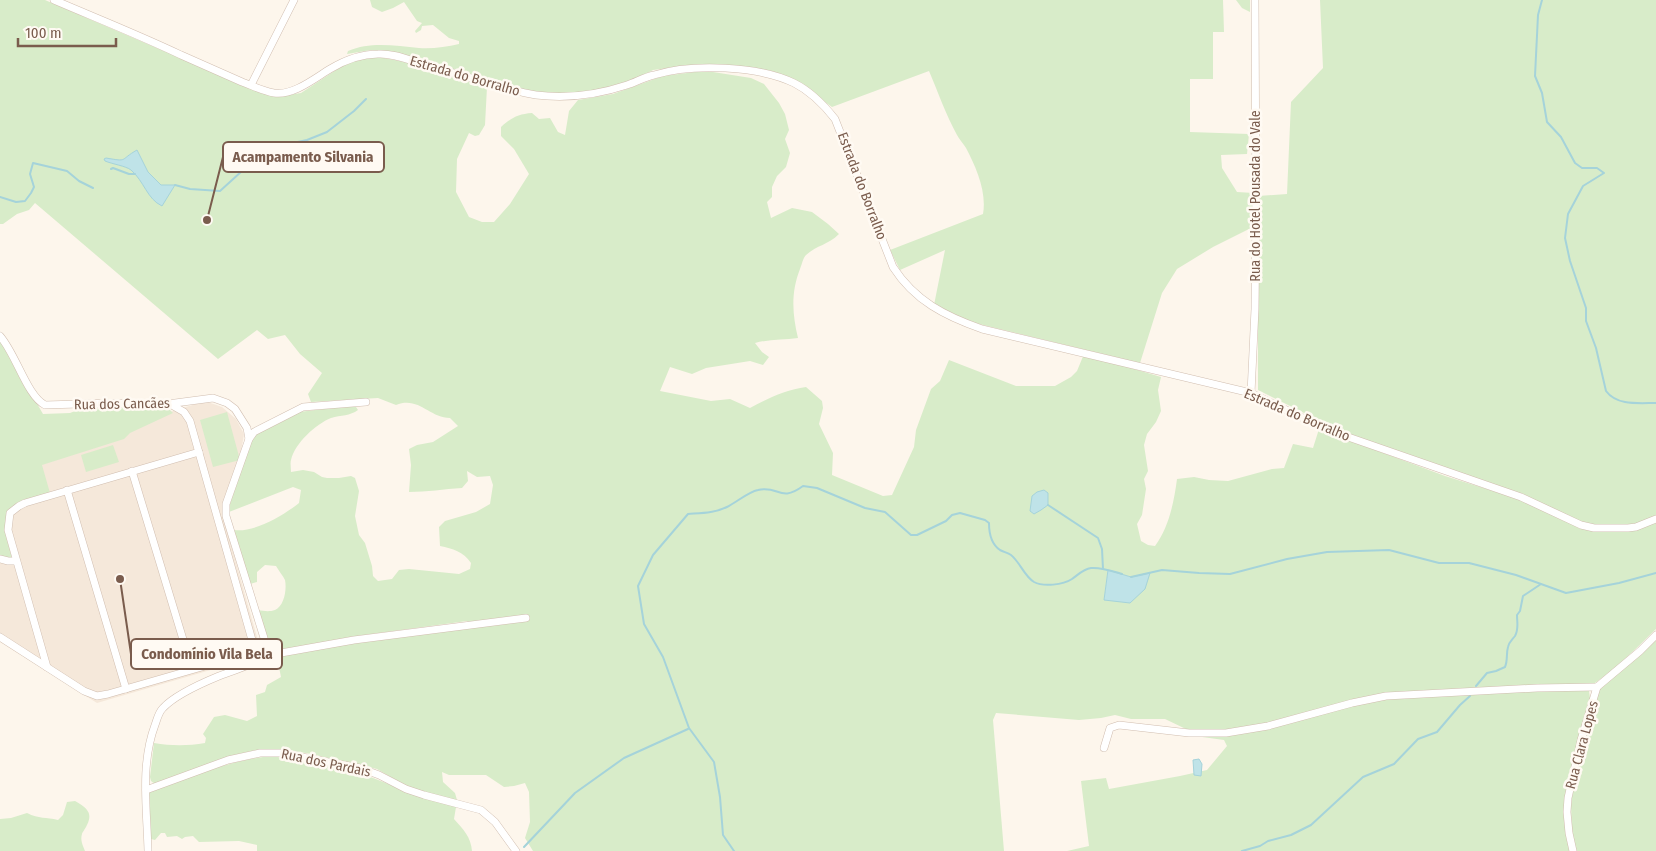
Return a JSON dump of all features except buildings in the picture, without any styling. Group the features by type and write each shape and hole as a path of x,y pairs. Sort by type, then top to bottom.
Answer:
{"street":[{"name":"Estrada do Borralho","path":"54,0 276,94 285,93 312,81 331,68 348,60 380,54 399,57 534,95 549,96 574,97 600,94 655,74 698,68 723,68 774,75 796,84 811,94 826,107 835,119 893,267 902,280 941,313 982,328 1251,392 1328,430 1521,497 1581,526 1628,528 1636,527 1656,518"},
{"path":"251,85 294,0"},
{"name":"Rua do Hotel Pousada do Vale","path":"1251,392 1255,309 1256,218 1254,0"},
{"name":"Rua dos Cancães","path":"0,336 10,350 31,391 45,405 104,403 170,404 208,397 220,400 234,408 241,416 247,428 249,438"},
{"path":"264,656 266,652 264,638 226,516 226,504 249,438 254,432 303,407 366,402"},
{"path":"0,637 90,694 102,695 251,653 253,648 200,452 187,416 184,412 170,404"},
{"path":"47,667 8,530 10,513 18,506 67,490 200,452"},
{"path":"132,471 192,669"},
{"path":"67,490 126,689"},
{"path":"0,559 16,561"},
{"path":"148,851 146,754 160,712 175,699 206,682 264,656 354,640 526,618"},
{"name":"Rua Clara Lopes","path":"1573,851 1567,812 1568,798 1581,740 1597,687 1656,635"},
{"path":"1104,748 1110,728 1119,725 1189,733 1226,733 1268,726 1352,703 1386,696 1538,688 1597,687"},
{"name":"Rua dos Pardais","path":"146,790 228,760 260,753 281,753 360,768 424,795 481,810 495,822 516,851"}],"shaded area":[{"path":"205,401 222,407 236,419 244,434 239,464 223,516 262,655 97,703 0,642 0,472 33,455"}],"green space":[{"path":"0,0 45,0 257,91 276,97 301,93 342,66 356,60 379,57 410,63 487,87 485,125 479,135 475,136 469,133 457,159 456,192 469,217 482,222 494,222 510,204 529,174 514,149 501,136 501,127 515,117 532,113 539,119 550,118 558,132 565,135 569,111 578,100 613,94 663,76 713,72 751,78 764,84 779,103 785,114 789,130 785,139 790,153 786,167 777,176 772,187 772,197 767,202 771,218 792,208 812,212 839,234 831,241 810,252 803,259 794,294 794,311 798,338 755,343 769,357 763,365 750,361 706,368 692,374 670,367 660,391 711,401 730,399 750,408 777,395 806,387 822,401 823,408 819,424 833,453 832,475 883,496 892,495 914,447 916,430 931,389 940,381 949,360 1016,386 1055,386 1071,377 1077,371 1084,354 1161,377 1158,390 1161,411 1147,434 1144,445 1148,471 1144,479 1146,489 1142,515 1137,524 1141,541 1148,545 1155,546 1164,531 1177,479 1194,477 1228,481 1272,469 1284,468 1293,444 1313,448 1319,429 1445,476 1522,500 1591,531 1656,521 1656,629 1614,669 1585,689 1589,691 1590,698 1565,798 1565,825 1570,851 1067,851 1089,846 1081,781 1106,778 1109,789 1207,770 1227,746 1224,740 1195,736 1188,730 1165,719 1131,719 1115,715 1079,720 996,713 993,720 1004,851 533,851 525,838 530,822 529,792 525,783 504,787 486,775 449,775 442,772 443,782 455,793 457,800 409,788 377,769 306,753 272,749 256,750 230,756 155,784 151,781 150,777 154,743 192,745 205,743 206,738 203,734 214,717 225,715 247,721 257,716 256,695 265,692 267,685 281,677 277,657 296,652 472,627 467,621 350,637 270,652 258,610 271,611 281,605 286,588 285,580 276,566 265,565 257,572 257,582 250,584 234,530 250,529 277,518 299,503 301,490 293,487 229,512 252,438 256,434 299,412 348,406 356,407 358,410 355,412 325,421 301,441 293,454 291,472 303,470 314,472 327,478 351,476 355,478 359,491 355,516 359,535 365,543 373,576 378,581 392,579 399,570 409,569 459,574 470,569 471,563 465,556 440,546 439,527 445,521 476,512 490,504 493,485 490,476 477,477 467,471 468,481 462,488 409,492 411,465 409,449 417,445 433,442 458,426 450,418 436,415 411,403 396,405 378,398 311,402 308,394 322,373 300,354 285,335 268,339 257,330 218,359 35,203 29,210 17,214 3,224 0,224","holes":["1108,570 1131,577 1150,573 1104,600"]},
{"path":"370,0 1223,0 1224,32 1213,32 1213,79 1190,79 1190,132 1249,134 1247,154 1221,155 1222,168 1237,192 1254,193 1253,227 1213,247 1177,269 1162,293 1140,363 975,323 954,316 934,305 945,250 900,270 890,250 983,214 982,188 977,171 949,120 929,71 832,107 791,78 772,71 708,64 653,70 634,80 597,91 557,95 528,91 384,51 371,50 347,54 348,51 357,48 375,45 429,48 459,44 459,41 449,38 433,25 422,26 421,30 416,33 415,31 422,23 417,21 404,2 382,12 372,7"},
{"path":"1236,0 1250,0 1250,12 1242,8"},
{"path":"1320,0 1656,0 1656,518 1643,524 1590,526 1354,438 1258,390 1258,196 1287,194 1291,102 1323,68"},
{"path":"0,340 43,414 70,413 83,408 129,407 163,408 169,409 173,413 130,433 124,439 42,465 50,493 9,510 7,516 5,528 12,558 0,556"},
{"path":"227,412 240,460 213,467 200,420"},
{"path":"113,445 119,462 86,472 81,455"},
{"path":"1656,639 1656,851 1576,851 1572,831 1571,806 1573,786 1598,691"},
{"path":"272,756 355,771 422,797 456,807 454,819 468,837 472,851 257,851 257,845 239,841 199,842 193,836 182,839 177,836 167,837 165,833 161,833 155,840 151,839 149,792 225,765"},
{"path":"75,801 83,806 89,814 88,822 81,836 85,851 0,851 0,819 27,813 58,820 63,815 67,802"}],"water":[{"path":"137,150 148,172 161,185 175,185 162,206 153,199 131,170 104,159 121,160"},
{"path":"1044,490 1048,493 1048,505 1034,514 1030,511 1032,496"},
{"path":"1108,570 1131,577 1150,573 1145,589 1130,603 1104,600"},
{"path":"1199,759 1202,764 1201,776 1194,775 1193,760"}],"waterway":[{"path":"1542,0 1538,15 1535,76 1542,93 1547,122 1561,137 1575,163 1582,168 1597,168 1604,173 1583,186 1568,214 1565,238 1570,261 1586,308 1586,321 1596,348 1606,391 1611,396 1622,401 1656,403"},
{"path":"175,185 190,189 220,191 255,162 260,154 274,147 307,140 327,132 366,99"},
{"path":"0,197 16,202 25,201 34,187 30,174 33,163 67,171 79,181 93,188"},
{"path":"111,169 135,174"},
{"path":"734,851 723,835 720,797 714,762 689,728 663,657 644,624 638,586 653,555 688,514 722,509 758,490 765,489 789,493 803,486 817,488 865,508 885,512 911,535 917,535 946,521 952,515 960,513 985,520 989,523 990,535 994,545 1011,555 1027,576 1038,584 1053,585 1064,583 1091,568 1122,574"},
{"path":"1048,505 1098,538 1102,549 1103,569"},
{"path":"1131,577 1162,570 1230,574 1287,559 1327,552 1389,550 1439,563 1469,563 1516,575 1566,593 1619,583 1656,573"},
{"path":"1476,686 1487,673 1505,667 1508,645 1517,631 1517,615 1520,611 1523,596 1541,584"},
{"path":"1242,851 1291,835 1311,825 1363,777 1394,764 1418,739 1437,732 1470,696"},
{"path":"524,847 575,793 624,758 688,729"}],"place":[{"name":"Acampamento Silvania","path":"207,220"},
{"name":"Condomínio Vila Bela","path":"120,579"}]}
